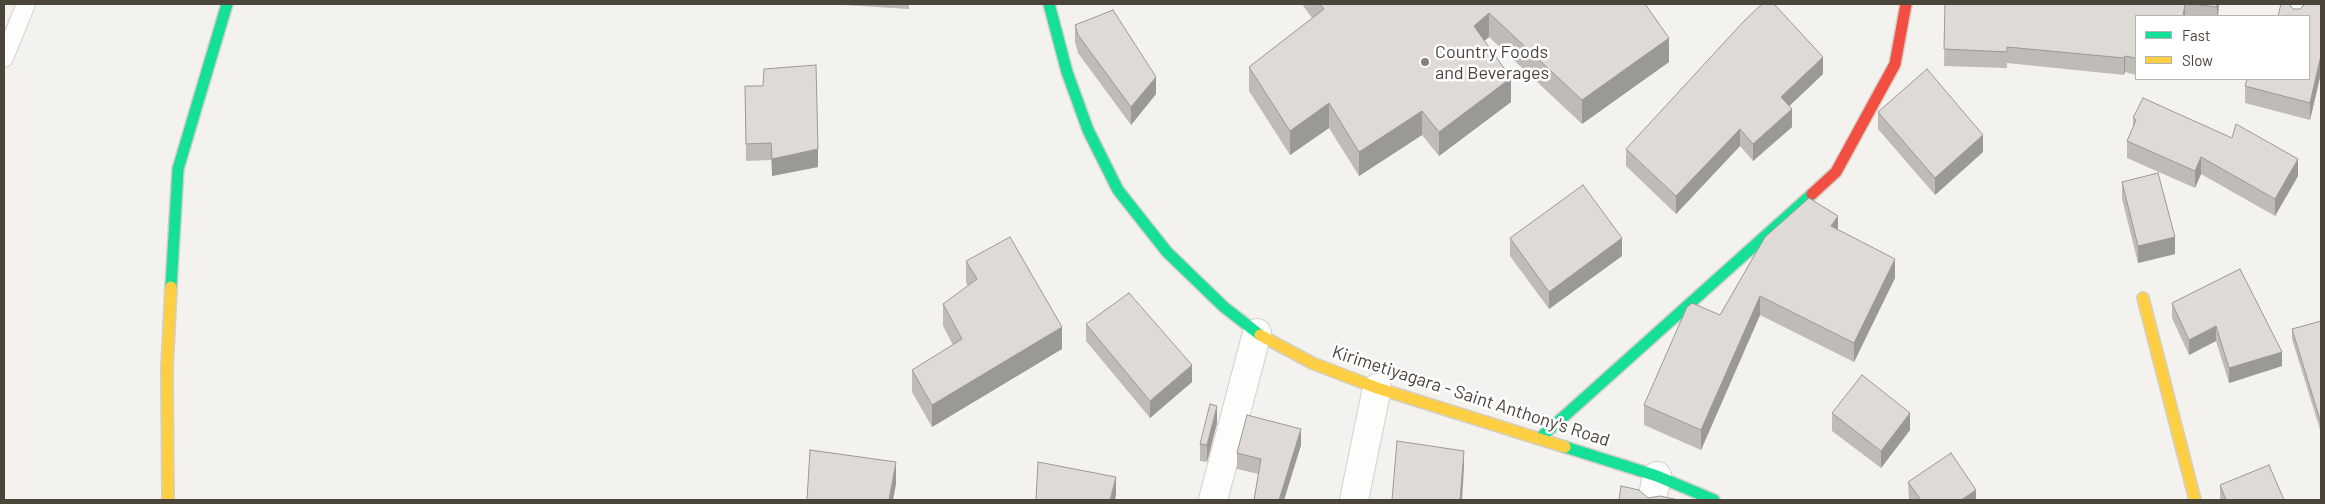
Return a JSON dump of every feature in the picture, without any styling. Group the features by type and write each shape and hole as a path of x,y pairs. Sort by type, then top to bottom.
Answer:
{"street":[{"path":"168,500 167,368 178,168 227,4"},
{"name":"Kirimetiyagara - Saint Anthony's Road","path":"1049,4 1067,72 1088,130 1118,190 1167,252 1224,307 1257,333 1312,363 1377,388 1541,438 1655,488 1714,500"},
{"path":"1541,438 1836,172 1895,64 1906,4"},
{"path":"2143,298 2195,500"},
{"path":"1213,500 1257,333"},
{"path":"1354,500 1377,388"}],"lane":[{"path":"4,58 26,4"}],"building":[{"name":"Country Foods and Beverages","path":"1320,4 1645,4 1669,38 1582,100 1489,13 1474,26 1511,78 1439,132 1422,111 1359,152 1329,103 1290,131 1249,67 1324,9"},
{"path":"1762,4 1774,4 1823,57 1781,97 1792,109 1753,144 1740,129 1676,196 1626,149"},
{"path":"1945,4 2185,4 2183,15 2135,15 2135,58 2007,47 2007,52 1944,49"},
{"path":"2192,4 2217,4 2217,7"},
{"path":"2281,4 2289,4 2293,9 2300,9 2305,4 2321,4 2321,55 2310,103 2245,86 2247,80 2310,80 2310,15 2278,15"},
{"path":"1113,10 1156,77 1131,107 1078,35 1075,25"},
{"path":"816,65 818,149 772,159 771,143 746,144 745,86 763,86 764,69"},
{"path":"1927,69 1983,135 1935,178 1878,112"},
{"path":"2143,98 2232,138 2236,124 2298,159 2275,199 2201,157 2195,171 2127,141 2136,120 2133,118"},
{"path":"2158,173 2175,237 2138,246 2122,182"},
{"path":"1583,185 1622,238 1549,292 1510,238"},
{"path":"1809,198 1838,216 1831,226 1895,259 1854,343 1760,296 1701,430 1644,405 1687,307 1692,303 1720,315 1765,237"},
{"path":"1010,237 1062,327 932,405 912,370 962,339 943,304 977,279 966,261"},
{"path":"2240,269 2282,352 2229,368 2216,326 2189,340 2172,303"},
{"path":"1129,293 1192,365 1150,401 1086,324"},
{"path":"2321,321 2321,423 2292,329"},
{"path":"1862,375 1910,413 1881,451 1832,413"},
{"path":"1210,404 1217,406 1207,445 1200,444"},
{"path":"1247,415 1301,429 1279,500 1254,500 1261,459 1237,453"},
{"path":"1397,441 1464,451 1460,500 1392,500"},
{"path":"810,450 896,462 889,500 807,500"},
{"path":"1951,453 1976,490 1961,500 1921,500 1908,482"},
{"path":"1038,462 1116,477 1110,500 1036,500"},
{"path":"2269,465 2284,500 2226,500 2220,485"},
{"path":"1621,486 1639,490 1648,498 1660,496 1679,500 1619,500"}],"traffic: fast":[{"path":"171,287 178,169 227,4"},
{"path":"1049,4 1067,72 1088,130 1118,190 1167,252 1224,307 1260,335"},
{"path":"1541,437 1812,194"},
{"path":"1565,447 1657,476 1714,500"}],"traffic: slow":[{"path":"168,500 167,368 171,287"},
{"path":"2143,298 2195,500"},
{"path":"1260,335 1312,363 1377,388 1565,447"}],"traffic: jam":[{"path":"1812,194 1836,172 1895,64 1906,4"}],"place":[{"name":"Country Foods and Beverages","path":"1425,62"}]}
